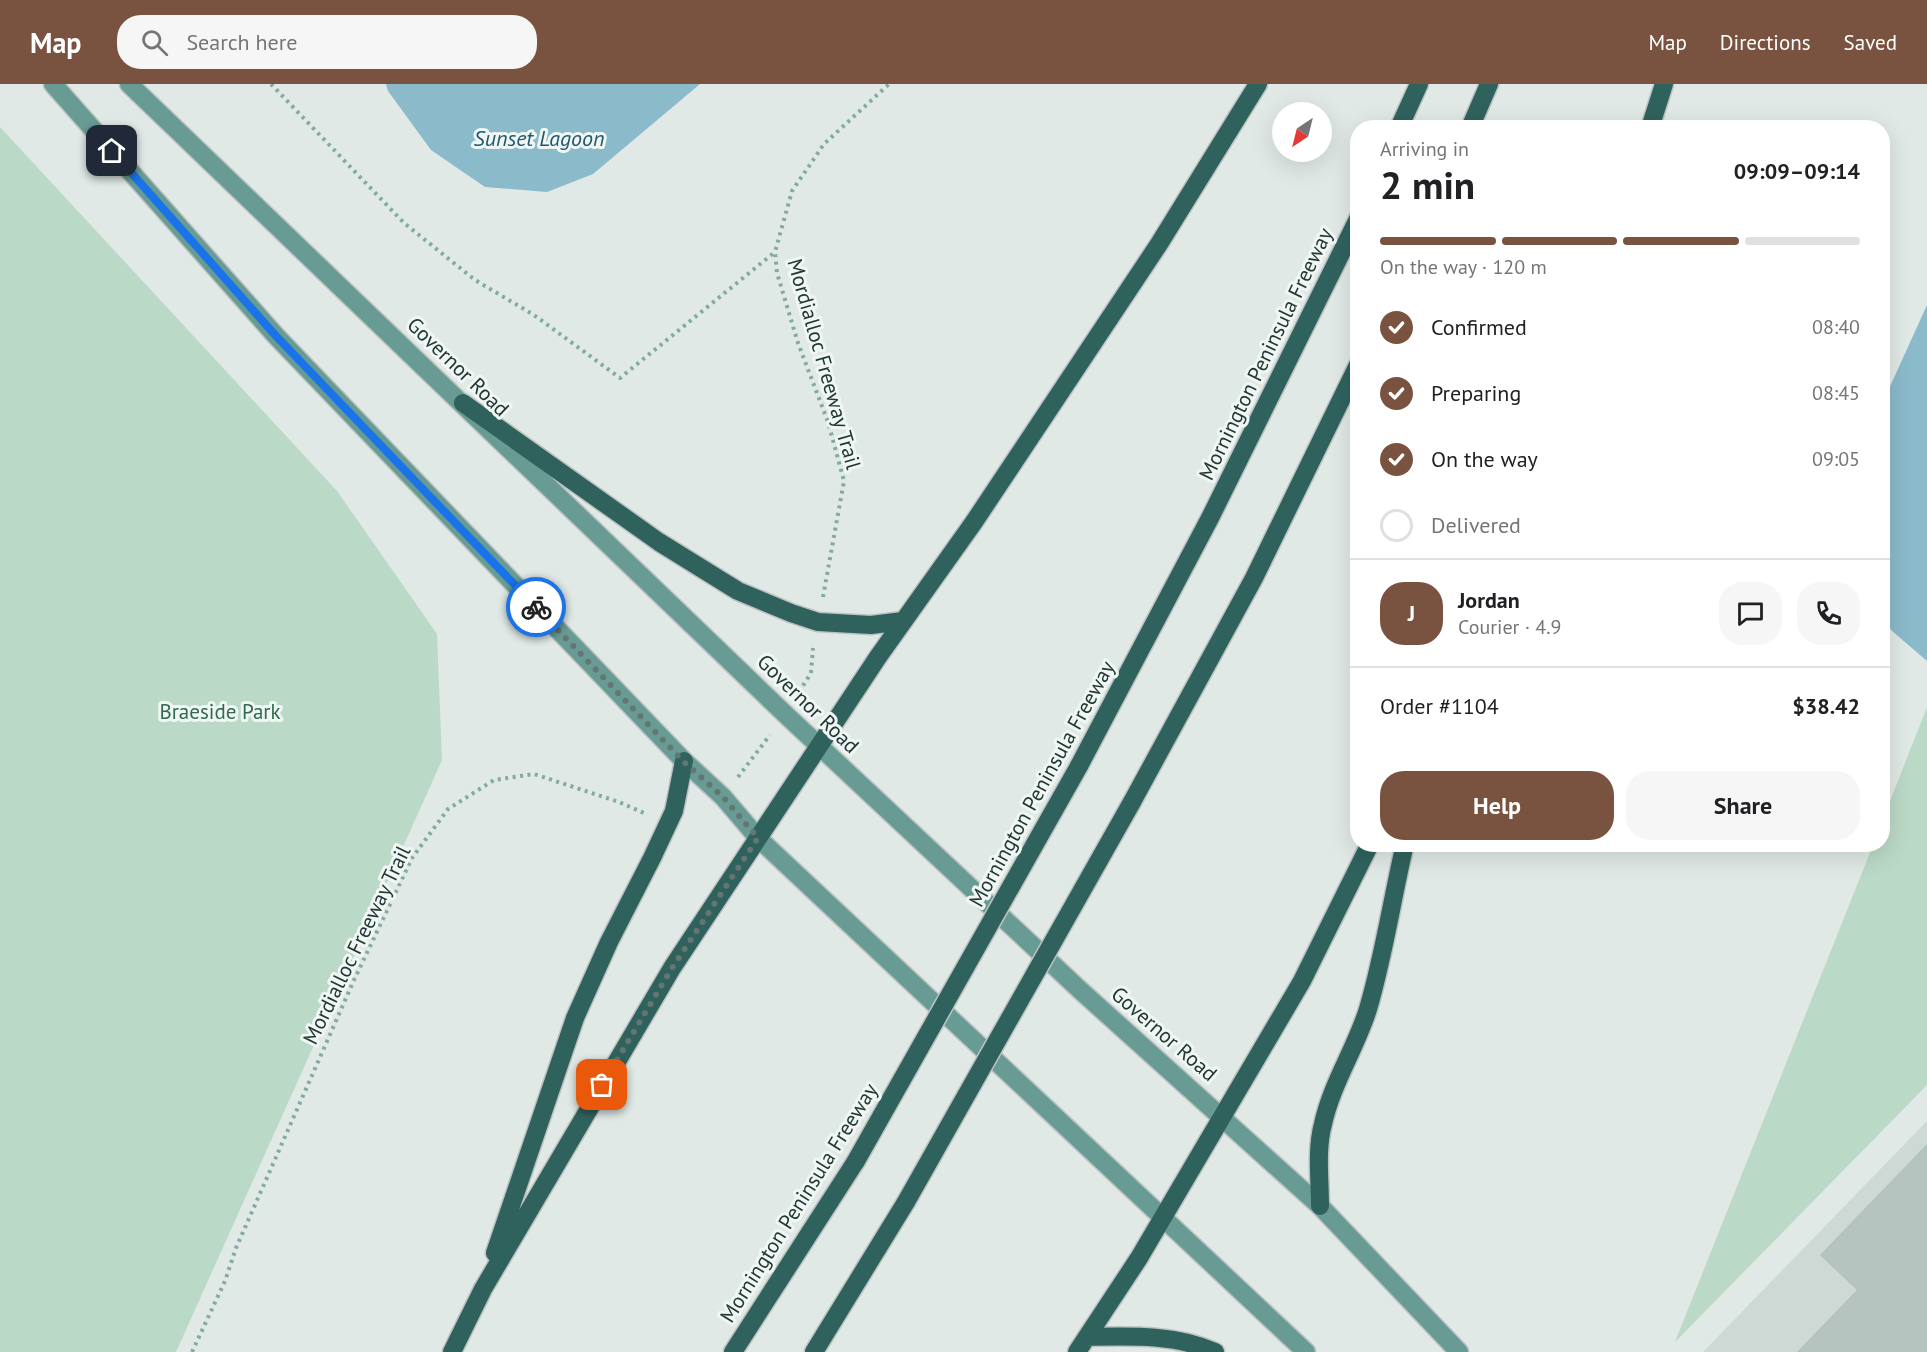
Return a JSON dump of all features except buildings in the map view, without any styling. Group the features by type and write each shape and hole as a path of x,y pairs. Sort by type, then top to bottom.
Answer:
{"highway":[{"path":"452,1352 483,1289 672,968 818,745 974,522 1159,244 1258,84"},
{"path":"1403,120 1419,84"},
{"path":"1474,120 1490,84"},
{"path":"1653,120 1664,84"},
{"name":"Mornington Peninsula Freeway","path":"733,1352 856,1161 1079,766 1210,518 1350,235"},
{"path":"814,1352 906,1202 1132,802 1254,578 1350,381"},
{"path":"463,403 669,548 738,591 818,622 871,625 903,621"},
{"path":"483,1289 530,1144 575,1018 609,942 674,811 684,762"},
{"path":"1082,1345 1139,1258 1302,981 1366,852"},
{"path":"1320,1206 1319,1163 1322,1125 1337,1079 1363,1024 1379,971 1403,852"},
{"path":"1082,1345 1149,1336 1201,1346 1215,1352"}],"main road":[{"path":"53,84 276,336 684,762 723,797 758,838 1306,1352"},
{"name":"Governor Road","path":"129,84 785,714 1080,990 1222,1115 1320,1206 1459,1352"}],"path":[{"path":"271,84 404,223 475,280 534,315 620,378 775,252"},
{"name":"Mordialloc Freeway Trail","path":"723,797 785,714 811,673 844,481 828,422 798,343 777,273 775,252 792,191 824,144 889,84"},
{"name":"Mordialloc Freeway Trail","path":"192,1352 225,1281 236,1248 354,980 412,858 448,809 494,780 534,774 619,802 668,823"}],"shaded area":[{"path":"1927,1121 1927,1352 1703,1352"}],"green space":[{"name":"Braeside Park","path":"0,127 337,491 437,634 442,760 176,1352 0,1352"},
{"path":"1927,707 1927,1085 1675,1342 1870,852 1890,852 1890,801"}],"water":[{"name":"Sunset Lagoon","path":"386,84 700,84 593,174 547,192 485,187 431,150 388,91"},
{"path":"1927,305 1927,661 1890,628 1890,387"}],"way so far":[{"path":"536,607 684,762 723,797 758,838 672,968 602,1085"}],"route":[{"path":"112,151 276,336 536,607"}]}
